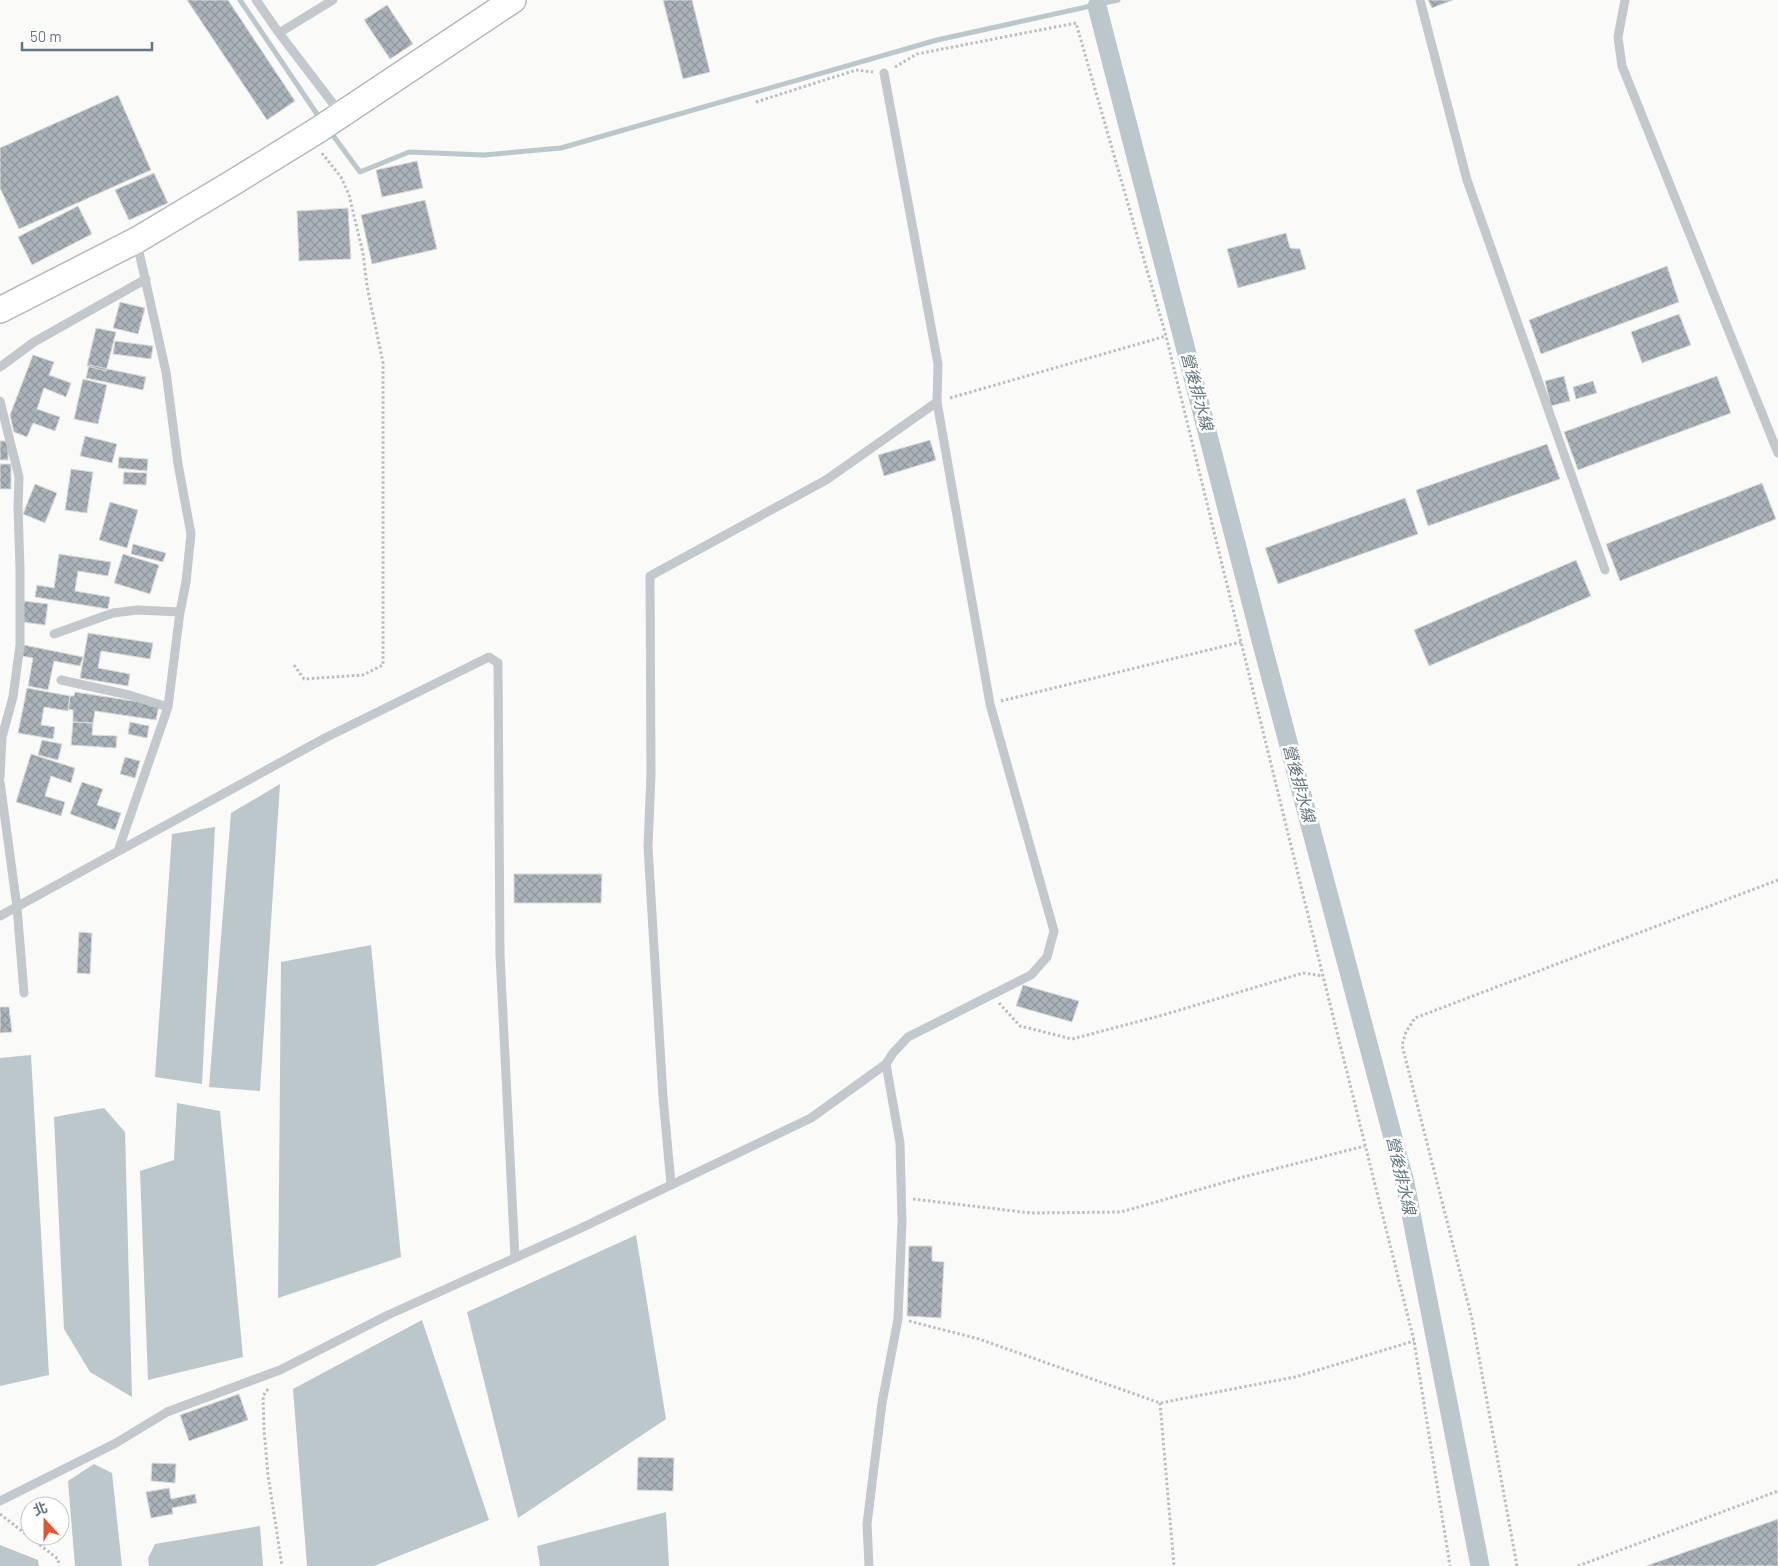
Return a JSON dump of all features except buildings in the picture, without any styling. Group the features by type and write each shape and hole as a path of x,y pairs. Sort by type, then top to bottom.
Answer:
{"main road":[{"path":"0,310 137,240 306,138 513,0"}],"lane":[{"path":"256,0 341,114"},
{"path":"279,32 333,0"},
{"path":"1420,0 1467,180 1605,570"},
{"path":"1625,0 1618,37 1622,66 1778,453"},
{"path":"0,1501 116,1443 167,1412 280,1370 388,1315 579,1229 811,1118 886,1064 893,1053 908,1037 1032,975 1047,957 1054,931 990,704 937,402 938,364 884,73"},
{"path":"118,851 168,707 191,534 178,464 166,372 137,240"},
{"path":"0,366 34,342 146,279"},
{"path":"0,401 19,477 20,569 20,645 12,696 2,737 0,777"},
{"path":"672,1184 663,1097 648,847 651,774 650,576 826,480 937,402"},
{"path":"54,634 113,613 137,610 180,612"},
{"path":"0,916 325,738 489,657 498,663 500,955 515,1258"},
{"path":"61,680 129,695 168,707"},
{"path":"0,782 17,907 24,993"},
{"path":"869,1566 868,1524 882,1403 898,1319 901,1198 900,1142 886,1064"}],"path":[{"path":"756,102 856,70 884,73 917,54 1076,23 1166,336 1322,976 1414,1341 1450,1566"},
{"path":"294,665 304,679 363,675 383,665 383,363 367,286 363,253 349,196 341,177 327,158 306,138"},
{"path":"937,402 1166,336"},
{"path":"990,704 1242,642"},
{"path":"1517,1566 1472,1319 1402,1044 1406,1032 1415,1018 1778,880"},
{"path":"992,995 1020,1026 1072,1039 1302,973 1322,976"},
{"path":"901,1198 1031,1213 1121,1212 1243,1177 1365,1146"},
{"path":"898,1319 979,1339 1160,1403 1295,1377 1414,1341"},
{"path":"280,1370 263,1396 268,1475 282,1566"},
{"path":"1160,1403 1174,1566"},
{"path":"1578,1566 1778,1491"},
{"path":"0,1514 58,1558 59,1566"}],"shaded area":[{"path":"280,784 260,1091 209,1087 231,813"},
{"path":"215,827 202,1084 155,1077 172,834"},
{"path":"371,945 401,1257 278,1298 281,962"},
{"path":"31,1055 49,1375 0,1386 0,1058"},
{"path":"177,1103 220,1111 243,1357 148,1380 140,1171 174,1160"},
{"path":"104,1108 125,1132 132,1397 90,1372 64,1329 54,1117"},
{"path":"636,1235 666,1419 518,1518 467,1312"},
{"path":"422,1320 489,1520 374,1566 307,1566 293,1389"},
{"path":"94,1464 112,1473 122,1566 75,1566 68,1481"},
{"path":"666,1512 669,1566 540,1566 537,1546"},
{"path":"260,1526 263,1566 149,1566 148,1558 155,1544"},
{"path":"0,1545 38,1560 39,1566 0,1566"}],"waterway":[{"path":"240,0 321,120"},
{"path":"329,130 360,172 409,152 484,155 561,148 937,40 1118,0"},
{"name":"營後排水線","path":"1097,6 1262,644 1405,1183 1480,1566"}]}
